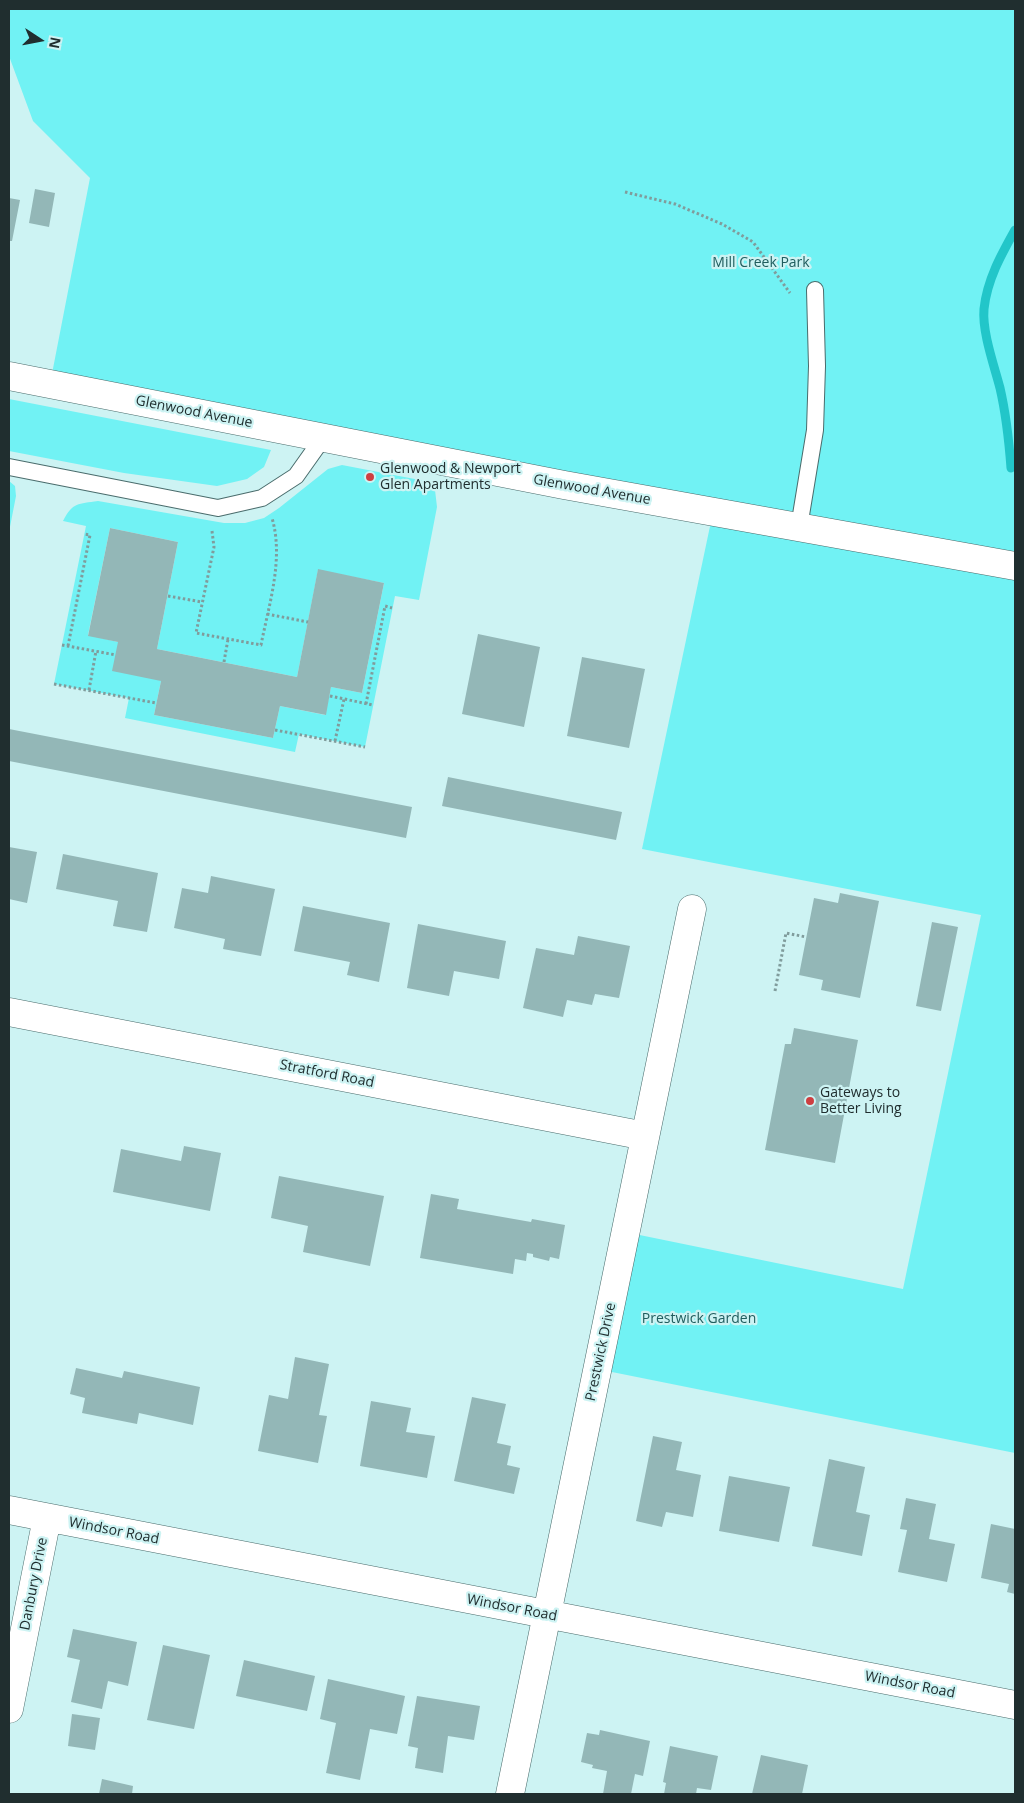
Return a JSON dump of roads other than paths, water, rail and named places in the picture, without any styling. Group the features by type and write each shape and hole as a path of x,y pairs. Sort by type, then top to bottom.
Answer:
{"street":[{"name":"Glenwood Avenue","path":"9,376 564,485 799,527 1010,561"},
{"name":"Prestwick Drive","path":"510,1794 692,909"},
{"name":"Stratford Road","path":"9,1012 645,1136"},
{"name":"Windsor Road","path":"9,1510 1015,1705"},
{"name":"Danbury Drive","path":"9,1709 47,1518"}],"lane":[{"path":"799,527 815,430 818,366 815,290"},
{"path":"9,468 218,508 262,498 296,476 323,438"}],"waterway":[{"path":"1011,468 1004,408 987,338 984,309 991,278 1015,230"}],"place":[{"name":"Glenwood & Newport Glen Apartments","path":"370,477"},
{"name":"Gateways to Better Living","path":"810,1101"}],"park label":[{"name":"Mill Creek Park","path":"761,263"},
{"name":"Prestwick Garden","path":"699,1319"}]}
